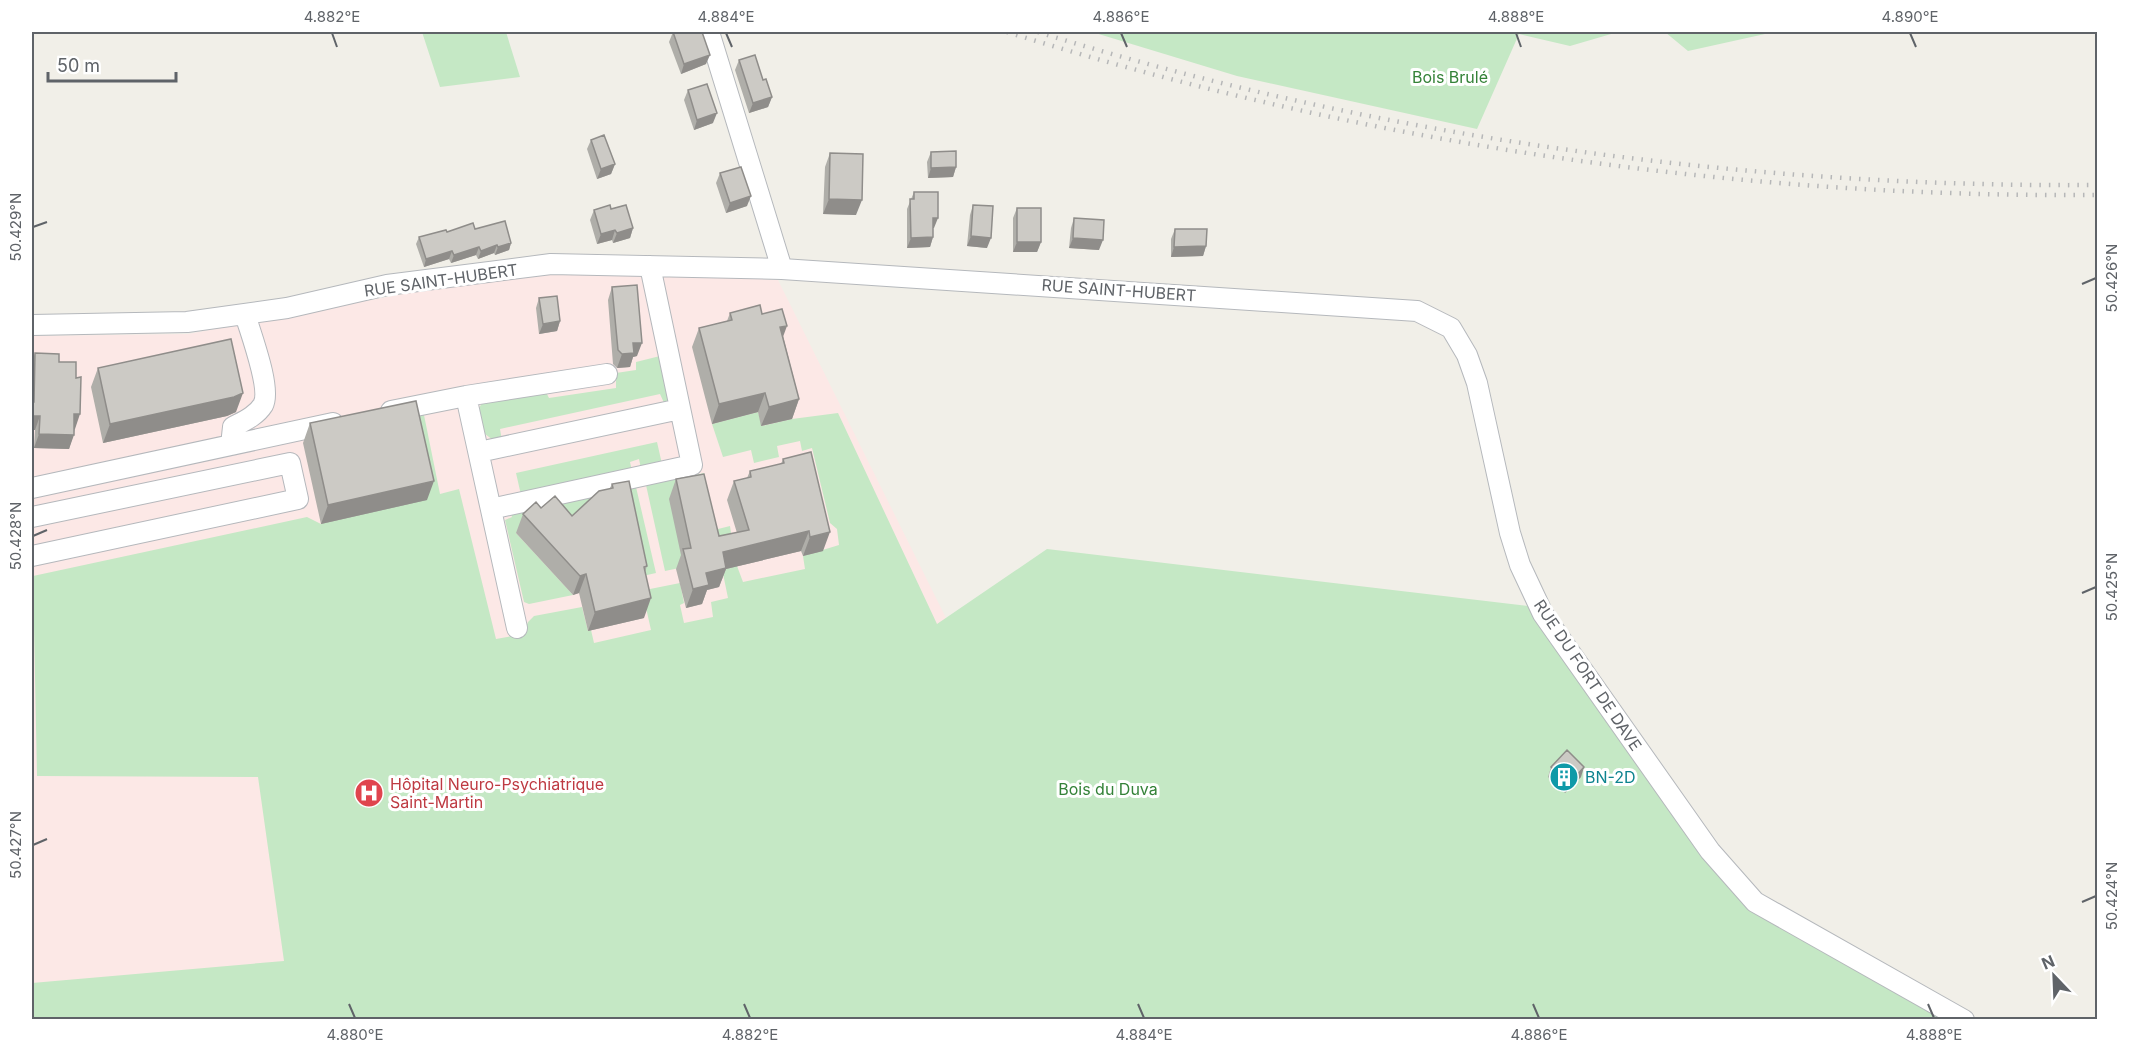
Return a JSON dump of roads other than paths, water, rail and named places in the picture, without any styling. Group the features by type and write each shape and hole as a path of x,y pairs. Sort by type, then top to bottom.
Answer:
{"street":[{"path":"709,32 782,269"},
{"name":"RUE SAINT-HUBERT","path":"32,325 187,322 287,308 387,285 551,264 782,269 1417,310 1451,328"},
{"path":"491,509 692,465 650,266"},
{"path":"231,445 233,427 254,416 264,403 265,386 245,314"},
{"name":"RUE DU FORT DE DAVE","path":"1451,328 1467,355 1477,383 1510,533 1520,565 1543,614 1710,851 1755,902 1964,1020"},
{"path":"376,414 466,396 607,374"},
{"path":"466,396 517,628"},
{"path":"479,452 680,409"},
{"path":"33,493 231,445 354,419"},
{"path":"32,517 290,463 298,499 32,556"}],"railway":[{"path":"1007,32 1140,71 1274,104 1409,133 1546,156 1683,174 1821,186 1960,193 2098,195"},
{"path":"1038,32 1166,69 1296,101 1429,127 1562,149 1696,166 1831,177 1965,184 2098,185"}],"place":[{"name":"BN-2D","path":"1564,777"},
{"name":"Hôpital Neuro-Psychiatrique Saint-Martin","path":"369,793"}],"park label":[{"name":"Bois Brulé","path":"1450,77"},
{"name":"Bois du Duva","path":"1108,789"}]}
